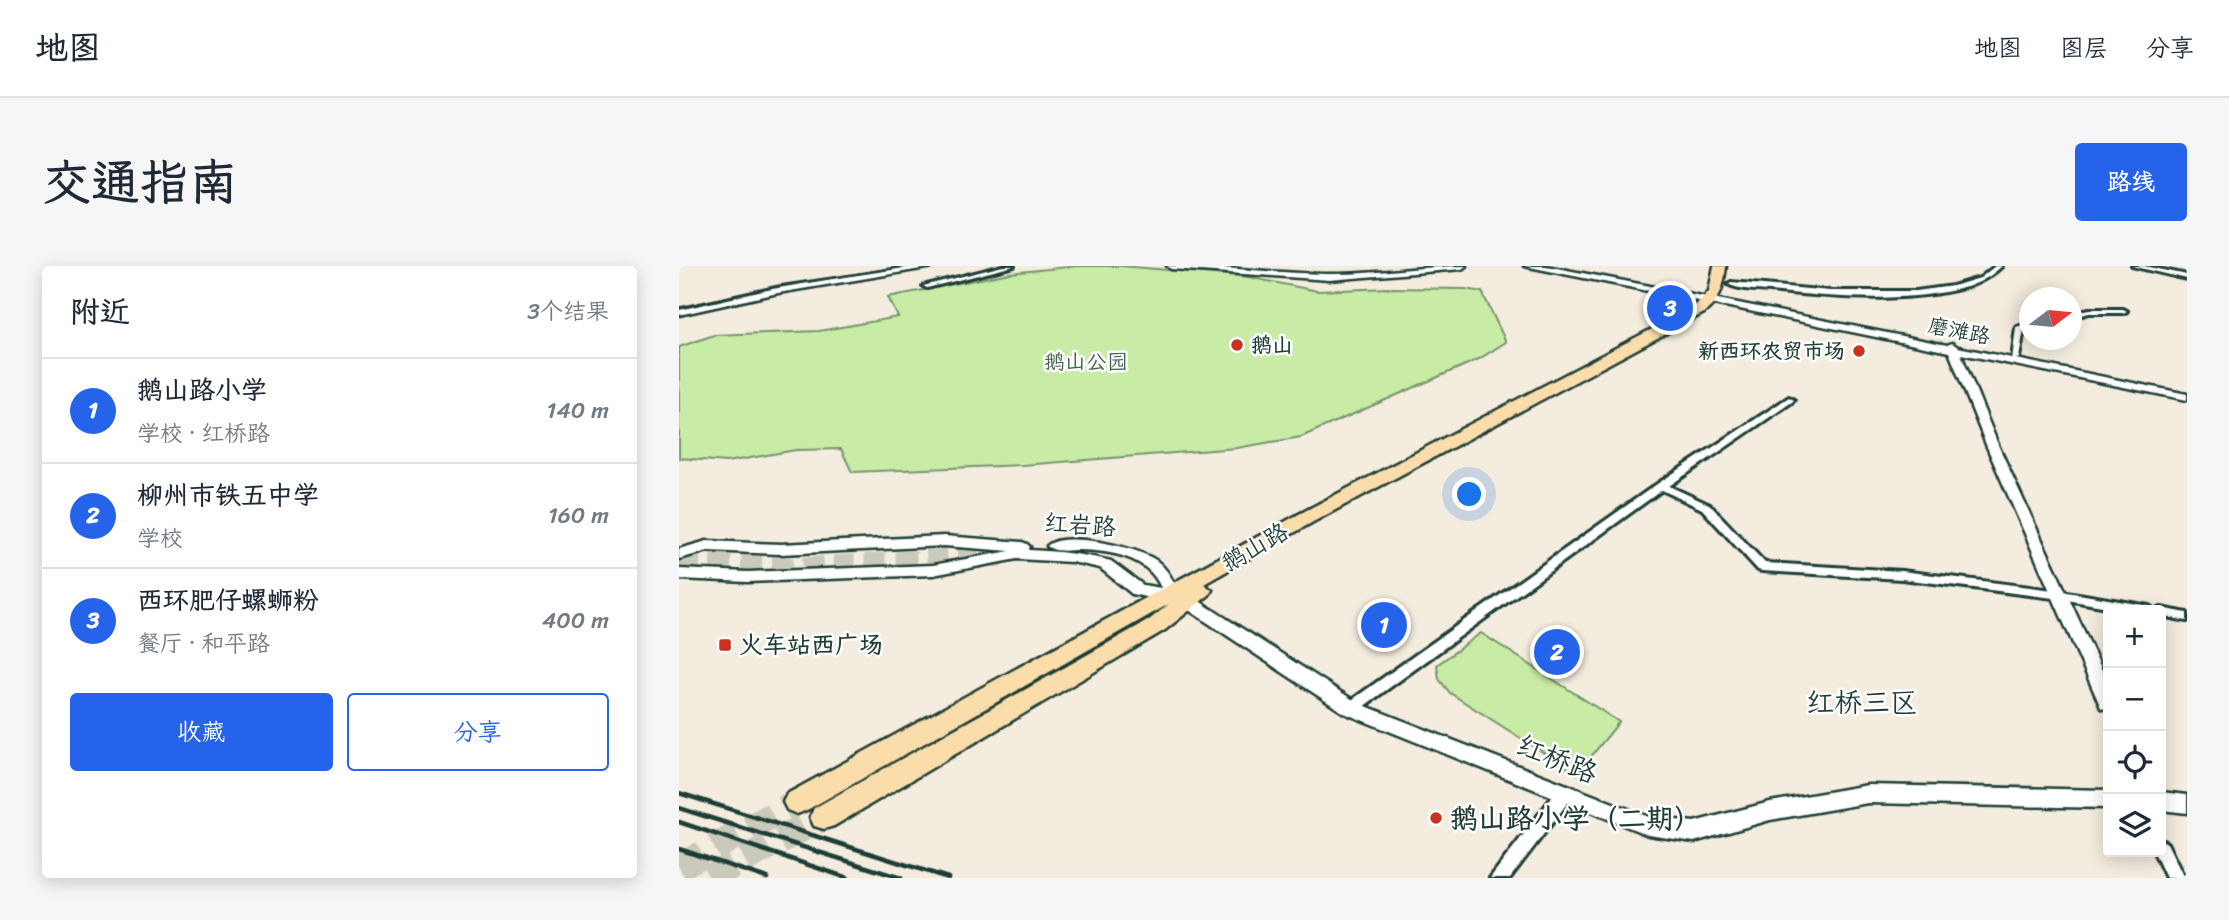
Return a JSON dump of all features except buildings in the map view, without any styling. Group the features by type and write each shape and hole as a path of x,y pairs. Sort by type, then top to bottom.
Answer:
{"main road":[{"path":"1529,266 1719,300"},
{"path":"1545,266 1719,300"},
{"path":"1719,300 1717,291 1720,266"},
{"path":"1719,300 1731,284 1733,266"},
{"name":"鹅山路","path":"797,802 1712,313 1719,300"},
{"name":"鹅山路","path":"824,817 1157,625 1179,598"}],"street":[{"path":"679,312 827,281 935,266"},
{"path":"927,286 1011,266"},
{"path":"1171,266 1329,277 1443,270 1462,266"},
{"path":"1731,284 1759,289 1903,295 1973,283 1993,275 1999,266"},
{"path":"2135,266 2187,277"},
{"name":"磨滩路","path":"1719,300 2187,394"},
{"path":"2082,313 2123,311"},
{"path":"2015,358 2019,333"},
{"path":"1952,347 1993,447 2103,692"},
{"name":"磨滩路","path":"1952,347 2187,394"},
{"path":"1351,708 1661,486 1789,400"},
{"path":"1661,486 1706,508 1762,567 1902,575 2120,605"},
{"path":"679,554 706,546 781,549 944,541 1013,551"},
{"name":"红岩路","path":"1013,551 1113,547 1145,560 1163,575 1179,598"},
{"path":"679,575 748,578 933,570 1013,551"},
{"name":"红岩路","path":"1013,551 1072,556 1105,564 1138,590 1179,598"},
{"name":"红桥路","path":"1179,598 1351,708 1648,826 1694,832 1770,811 1868,794 2103,799"},
{"path":"2166,613 2187,617"},
{"path":"1499,878 1566,792"},
{"path":"2166,802 2187,804"},
{"path":"2165,857 2175,878"}],"green space":[{"name":"鹅山公园","path":"1077,266 1122,266 1248,277 1317,291 1389,288 1465,289 1482,292 1506,342 1479,359 1301,437 1237,448 1023,465 852,472 841,449 796,450 727,462 679,458 679,347 714,335 819,331 898,317 888,297 1010,273"},
{"path":"1481,633 1619,722 1577,774 1450,693 1439,679 1437,665"}],"tunnel":[{"path":"679,563 800,568 1001,556"},
{"path":"679,867 797,802"},
{"path":"709,878 824,817"},
{"path":"679,866 691,860"}],"railway":[{"path":"679,309 772,288 904,266"},
{"path":"679,793 948,878"},
{"path":"679,808 901,878"},
{"path":"679,822 848,878"},
{"path":"679,849 767,878"}],"place":[{"name":"西环肥仔螺蛳粉","path":"1670,308"},
{"name":"鹅山","path":"1237,345"},
{"name":"新西环农贸市场","path":"1859,351"},
{"name":"鹅山路小学","path":"1384,625"},
{"name":"火车站西广场","path":"725,645"},
{"name":"柳州市铁五中学","path":"1557,652"},
{"name":"鹅山路小学（二期）","path":"1436,818"}],"district":[{"name":"红桥三区","path":"1862,702"}]}
